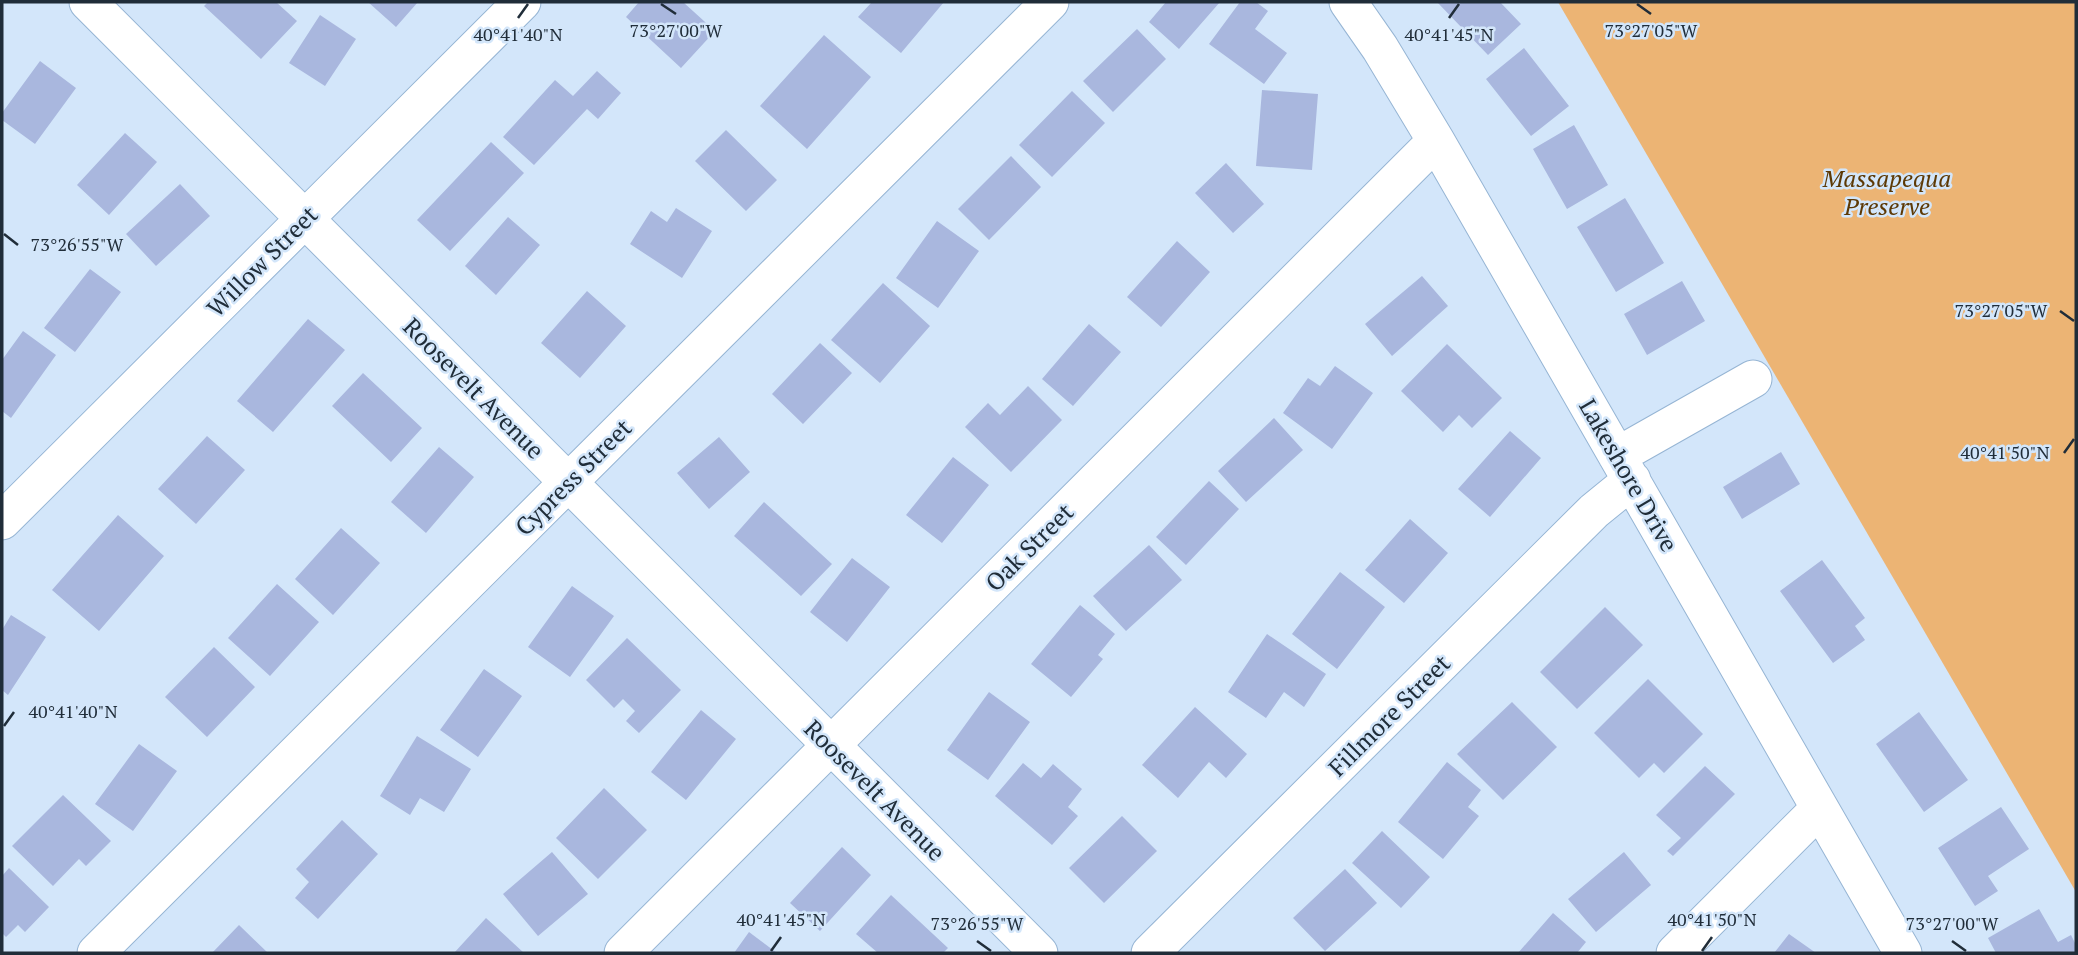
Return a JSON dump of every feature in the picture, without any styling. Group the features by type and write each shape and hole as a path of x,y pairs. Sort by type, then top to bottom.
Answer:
{"street":[{"name":"Roosevelt Avenue","path":"88,2 1039,953"},
{"name":"Willow Street","path":"2,520 522,2"},
{"name":"Cypress Street","path":"96,953 1050,2"},
{"name":"Lakeshore Drive","path":"1348,2 1380,48 1436,141 1903,953"},
{"name":"Oak Street","path":"623,953 1436,141"},
{"name":"Fillmore Street","path":"1150,953 1594,511 1625,468 1753,379"},
{"path":"1675,953 1819,809"}],"green space":[{"name":"Massapequa Preserve","path":"1558,2 2076,2 2076,892"}],"building":[{"path":"208,2 276,2 297,21 261,59 204,6"},
{"path":"368,2 418,2 396,27"},
{"path":"639,2 683,2 715,31 681,68 626,17"},
{"path":"872,2 944,2 901,53 858,17"},
{"path":"1166,2 1220,2 1179,49 1149,22"},
{"path":"1240,2 1256,2 1268,11 1255,29 1287,53 1264,84 1209,44"},
{"path":"1437,2 1500,2 1521,24 1488,55"},
{"path":"320,15 356,39 325,86 289,63"},
{"path":"1137,29 1166,59 1113,112 1083,81"},
{"path":"824,35 871,77 807,149 760,106"},
{"path":"1524,48 1569,106 1531,136 1486,79"},
{"path":"40,61 76,88 35,144 2,120 2,113"},
{"path":"597,71 621,93 598,119 587,109 534,165 503,137 555,80 573,96"},
{"path":"1262,90 1318,94 1312,170 1256,166"},
{"path":"1072,91 1105,123 1052,177 1019,145"},
{"path":"1574,125 1608,185 1567,209 1533,149"},
{"path":"726,130 777,180 746,211 695,161"},
{"path":"125,133 157,162 109,215 77,185"},
{"path":"491,142 524,173 450,251 417,220"},
{"path":"1011,156 1041,187 989,240 958,209"},
{"path":"1226,163 1264,204 1233,233 1195,193"},
{"path":"180,184 210,216 156,266 126,234"},
{"path":"1625,198 1664,263 1616,292 1577,227"},
{"path":"676,208 712,231 682,278 630,244 651,211 667,222"},
{"path":"508,217 540,245 496,295 465,266"},
{"path":"937,221 979,251 938,308 896,278"},
{"path":"1177,241 1210,272 1161,327 1127,297"},
{"path":"90,269 121,292 75,352 44,328"},
{"path":"1422,276 1448,306 1392,356 1365,324"},
{"path":"1682,281 1705,321 1647,355 1624,314"},
{"path":"883,283 930,326 880,383 831,340"},
{"path":"587,291 626,326 580,378 541,343"},
{"path":"308,319 345,350 273,432 237,401"},
{"path":"1089,324 1121,352 1073,406 1042,379"},
{"path":"23,331 56,355 11,418 2,411 2,360"},
{"path":"820,343 852,373 803,424 772,394"},
{"path":"1447,344 1502,398 1472,428 1459,415 1443,432 1401,391"},
{"path":"1335,366 1373,393 1332,449 1283,413 1308,378 1320,386"},
{"path":"363,373 422,428 391,462 332,406"},
{"path":"1028,386 1062,420 1011,472 965,427 988,403 1000,415"},
{"path":"1274,418 1303,450 1246,502 1218,471"},
{"path":"1510,431 1541,458 1490,517 1458,489"},
{"path":"207,436 245,470 196,524 158,489"},
{"path":"719,437 750,472 709,509 677,473"},
{"path":"439,447 474,477 426,533 391,502"},
{"path":"1781,452 1800,484 1742,519 1723,487"},
{"path":"953,457 989,485 942,543 906,515"},
{"path":"1209,481 1239,509 1186,565 1156,537"},
{"path":"764,502 832,564 801,596 734,536"},
{"path":"118,515 164,556 99,631 52,590"},
{"path":"1410,519 1448,553 1404,603 1365,570"},
{"path":"341,528 380,563 333,615 295,579"},
{"path":"1149,545 1182,580 1126,631 1093,596"},
{"path":"852,558 890,587 847,642 810,612"},
{"path":"1822,560 1865,618 1855,626 1865,640 1833,663 1780,591"},
{"path":"1340,572 1385,607 1337,669 1292,634"},
{"path":"277,584 319,622 270,676 228,638"},
{"path":"572,586 614,616 570,677 528,647"},
{"path":"1080,605 1115,634 1098,655 1103,659 1071,697 1031,664"},
{"path":"1605,607 1643,645 1577,709 1540,672"},
{"path":"11,615 46,637 8,695 2,690 2,630"},
{"path":"1267,634 1326,674 1304,707 1284,692 1266,718 1228,692"},
{"path":"627,638 681,690 639,733 626,721 635,711 623,699 614,708 586,680"},
{"path":"214,647 255,687 207,737 165,697"},
{"path":"484,669 522,696 478,757 440,730"},
{"path":"1648,679 1703,734 1664,773 1654,763 1639,778 1594,733"},
{"path":"989,692 1030,722 988,780 947,750"},
{"path":"1512,702 1557,747 1503,800 1457,754"},
{"path":"1195,707 1247,754 1226,778 1209,762 1178,798 1142,765"},
{"path":"701,710 736,739 686,800 651,772"},
{"path":"1919,712 1968,780 1924,812 1876,744"},
{"path":"417,736 471,769 444,812 420,798 410,815 380,796"},
{"path":"139,744 177,771 133,831 95,804"},
{"path":"1447,762 1481,790 1468,807 1479,816 1443,859 1398,822"},
{"path":"1023,763 1041,778 1053,764 1082,789 1068,807 1078,816 1052,845 995,796"},
{"path":"1705,766 1735,794 1673,856 1667,851 1681,838 1656,815"},
{"path":"604,788 647,830 598,879 556,838"},
{"path":"63,795 111,841 86,866 79,859 53,886 12,846"},
{"path":"2001,807 2029,849 1988,876 1998,891 1975,906 1938,848"},
{"path":"1122,816 1157,851 1104,903 1069,868"},
{"path":"342,820 378,854 318,919 295,898 309,882 296,869"},
{"path":"1382,831 1430,877 1401,908 1352,863"},
{"path":"842,847 871,875 820,931 790,903"},
{"path":"552,852 588,894 538,936 503,894"},
{"path":"1624,852 1651,885 1596,932 1568,899"},
{"path":"9,868 49,907 25,932 18,925 6,937 2,933 2,876"},
{"path":"1345,869 1377,903 1325,951 1293,918"},
{"path":"891,895 948,948 943,953 878,953 856,934"},
{"path":"2039,909 2058,942 2071,935 2076,945 2076,953 1996,953 1988,938"},
{"path":"1553,913 1586,942 1577,953 1518,953"},
{"path":"486,918 524,953 454,953"},
{"path":"239,925 268,953 212,953"},
{"path":"749,932 777,953 734,953"},
{"path":"1789,934 1816,953 1774,953"}]}
